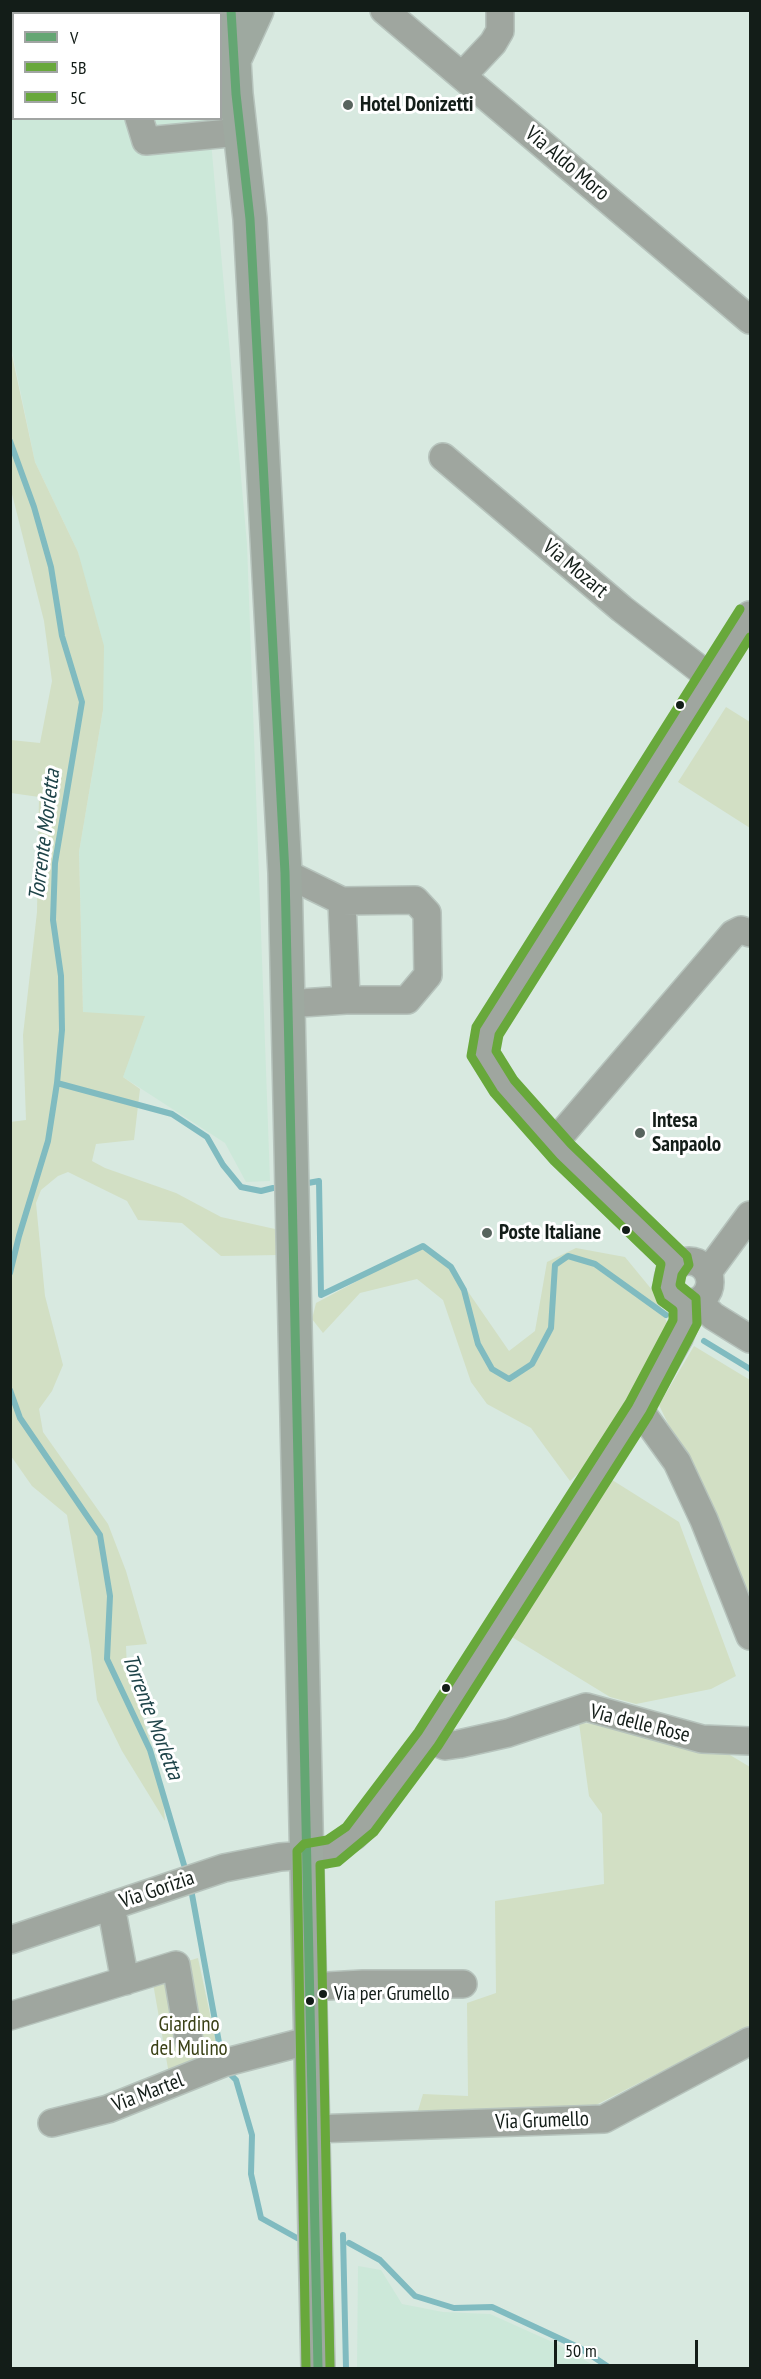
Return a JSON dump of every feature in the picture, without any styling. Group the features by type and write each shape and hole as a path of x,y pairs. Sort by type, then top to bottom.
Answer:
{"main road":[{"path":"231,10 240,132 251,231 285,873 286,1045 308,1855 318,2368"},
{"path":"234,60 257,10"}],"street":[{"name":"Via Aldo Moro","path":"384,10 750,320"},
{"path":"462,76 493,43 500,31 500,10"},
{"path":"140,120 146,141 240,132"},
{"name":"Via Mozart","path":"443,457 622,609 711,678"},
{"path":"677,1263 554,1143 490,1067 483,1053 488,1030 750,615"},
{"path":"285,873 342,901 415,900 427,913 428,975 407,1000 346,1000 286,1004"},
{"path":"342,901 346,1000"},
{"path":"554,1143 733,934 741,930 750,933"},
{"path":"708,1272 750,1215"},
{"path":"692,1302 710,1288 708,1272 695,1261 677,1263 671,1270 668,1286 671,1294 692,1302 750,1339"},
{"name":"Via Gorizia","path":"10,1940 224,1868 250,1861 332,1851 354,1836 366,1824 428,1739 639,1409 679,1338 692,1302"},
{"path":"639,1409 677,1462 704,1520 750,1636"},
{"name":"Via delle Rose","path":"428,1739 445,1746 459,1744 508,1733 586,1707 702,1739 750,1741"},
{"path":"111,1905 124,1981"},
{"path":"10,2016 176,1965 189,2041"},
{"path":"310,1988 363,1984 463,1984"},
{"name":"Via Martel","path":"52,2123 108,2109 223,2063 311,2040"},
{"name":"Via Grumello","path":"313,2129 604,2119 750,2041"}],"shaded area":[{"path":"10,11 199,11 12,12 12,120 209,120 247,544 270,1181 246,1182 225,1143 123,1077 83,1013 79,852 103,710 78,552 35,462 11,346"},
{"path":"358,2266 381,2270 402,2304 443,2312 490,2314 559,2345 598,2368 357,2368"}],"green space":[{"path":"10,346 35,462 78,552 104,646 103,710 79,852 83,1012 145,1016 123,1077 140,1089 134,1140 96,1144 92,1161 105,1168 176,1193 221,1217 275,1229 279,1255 221,1256 182,1223 138,1220 127,1201 68,1172 58,1176 41,1190 36,1203 45,1296 63,1365 52,1391 39,1409 43,1432 108,1524 126,1571 147,1644 126,1646 127,1669 161,1775 165,1821 122,1751 97,1700 67,1515 32,1486 11,1456 10,1122 26,1120 23,1035 37,912 39,797 11,793 11,740 40,743 52,681 44,621 11,490"},
{"path":"726,707 750,722 750,828 678,782"},
{"path":"423,1246 451,1267 509,1351 535,1331 547,1262 576,1248 625,1257 657,1296 671,1334 592,1460 570,1481 531,1428 487,1404 471,1382 443,1300 417,1279 360,1293 323,1333 312,1319 316,1303"},
{"path":"694,1346 750,1380 750,1595 659,1405"},
{"path":"609,1478 679,1522 736,1676 711,1689 636,1704 610,1697 507,1634"},
{"path":"579,1723 600,1724 730,1755 750,1767 750,2026 596,2105 417,2114 423,2094 468,2096 467,2003 496,1993 495,1901 604,1884 602,1814 589,1796"},
{"name":"Giardino del Mulino","path":"198,1958 220,2061 170,2080 151,1972"}],"waterway":[{"name":"Torrente Morletta","path":"10,441 34,507 51,567 62,636 82,702 55,863 53,920 61,976 62,1030 57,1083 48,1141 10,1273"},
{"path":"57,1083 172,1114 207,1137 223,1165 241,1187 261,1191 273,1188"},
{"path":"308,1183 319,1181 321,1295 423,1246 451,1267 464,1290 478,1344 492,1369 509,1379 532,1364 551,1328 555,1265 568,1256 595,1264 666,1315"},
{"path":"704,1341 750,1369"},
{"name":"Torrente Morletta","path":"10,1390 20,1418 100,1535 110,1596 107,1659 150,1750 184,1865"},
{"name":"Torrente Morletta","path":"191,1889 220,2048"},
{"name":"Torrente Morletta","path":"226,2070 236,2080 252,2135 251,2174 261,2218 297,2238"},
{"path":"343,2235 346,2368"},
{"name":"Torrente Morletta","path":"349,2243 380,2260 415,2296 454,2308 492,2307 580,2348 610,2368"}],"transit line":[{"name":"V","path":"231,10 236,94 250,219 285,873 318,2368"},
{"name":"5C","path":"306,2368 297,1851 304,1844 327,1840 346,1827 418,1732 629,1403 673,1320 673,1310 661,1301 656,1288 661,1264 554,1161 494,1093 471,1056 476,1027 740,609"},
{"name":"5B","path":"330,2368 320,1865 338,1862 374,1832 438,1746 649,1415 697,1324 696,1298 680,1285 682,1275 689,1265 687,1256 571,1144 514,1080 496,1051 499,1035 750,637"}],"place":[{"name":"Hotel Donizetti","path":"348,105"},
{"name":"Intesa Sanpaolo","path":"640,1133"},
{"name":"Poste Italiane","path":"487,1233"},
{"name":"Via per Grumello","path":"323,1994"}]}
